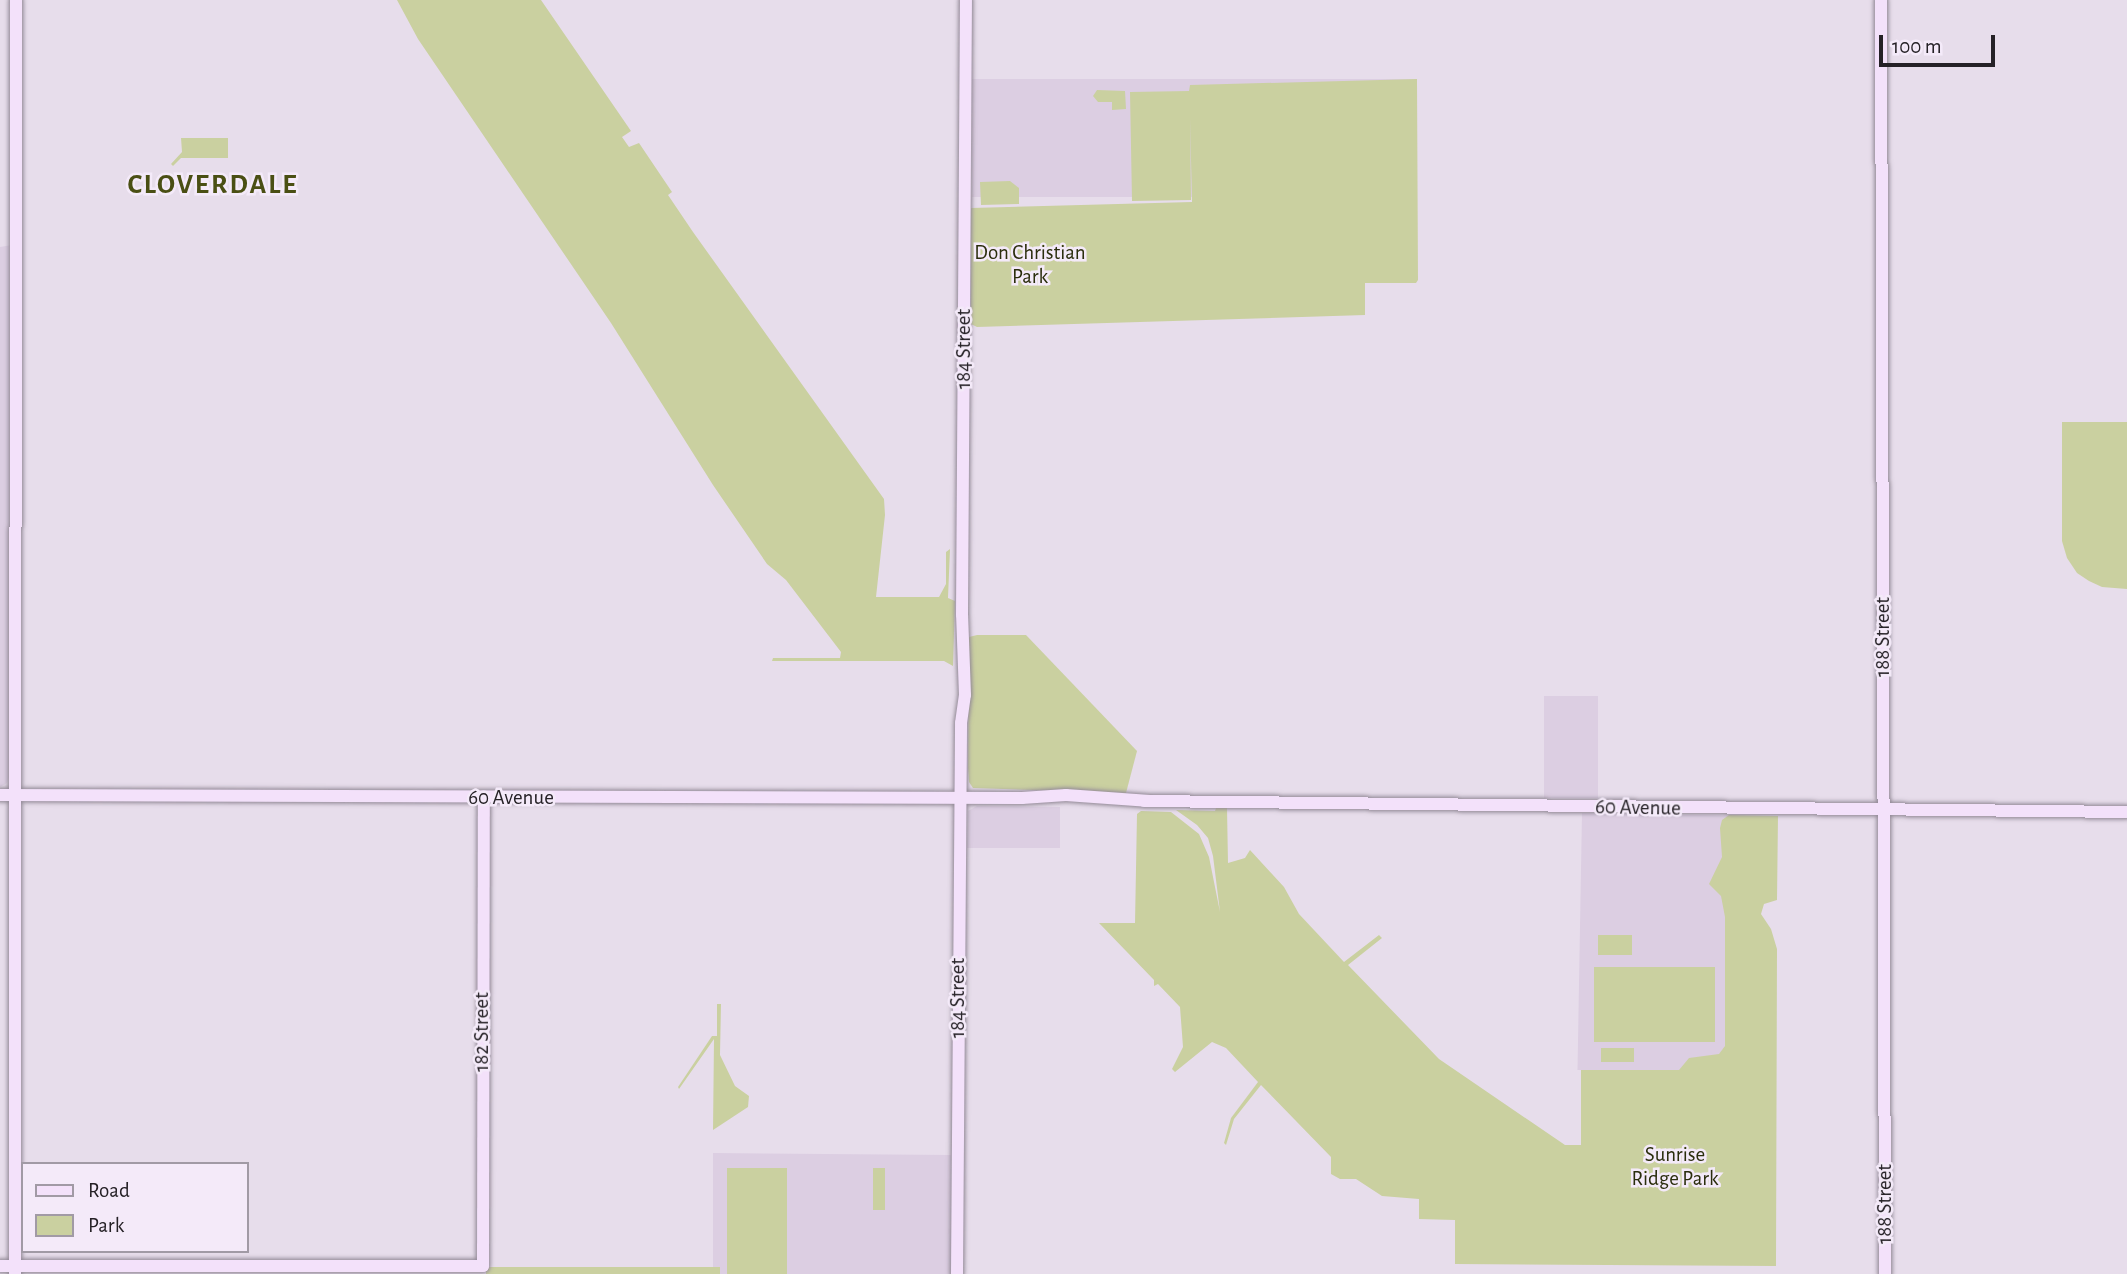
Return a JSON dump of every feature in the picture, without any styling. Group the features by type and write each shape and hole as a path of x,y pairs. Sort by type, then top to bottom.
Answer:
{"street":[{"path":"0,1266 15,1270 16,0"},
{"name":"184 Street","path":"957,1274 961,723 965,695 962,615 966,0"},
{"name":"188 Street","path":"1881,0 1885,1274"},
{"name":"60 Avenue","path":"0,795 960,798 1066,803 1150,801 2127,812"},
{"name":"182 Street","path":"15,1270 483,1266 484,798"}],"shaded area":[{"path":"972,79 1417,79 1417,197 972,197"},
{"path":"12,245 9,777 7,783 0,787 0,247"},
{"path":"1544,696 1598,696 1598,798 1544,798"},
{"path":"977,806 1060,807 1060,848 967,848 968,811"},
{"path":"1582,813 1729,816 1724,1073 1578,1070"},
{"path":"713,1153 951,1155 951,1274 720,1274 720,1267 713,1267"}],"green space":[{"path":"397,0 541,0 631,131 622,137 629,147 639,143 672,192 668,195 693,232 884,499 885,515 876,597 939,597 946,584 946,552 950,549 948,598 955,601 953,666 944,661 772,661 773,658 840,658 841,652 786,580 767,564 713,485 611,323 418,39"},
{"name":"Don Christian Park","path":"1417,79 1418,280 1416,283 1365,283 1365,315 977,327 971,324 971,208 1192,202 1190,118 1191,200 1132,201 1130,92 1189,91 1190,85"},
{"path":"1097,90 1125,91 1126,109 1112,110 1112,102 1098,102 1093,96"},
{"path":"181,138 228,138 228,158 181,158 173,166 171,164 182,152"},
{"path":"1010,181 1019,188 1019,204 981,205 980,182"},
{"path":"2062,422 2127,422 2127,589 2102,587 2089,581 2077,573 2067,558 2062,541"},
{"path":"1026,635 1137,751 1126,793 973,788 969,782 968,767 969,637"},
{"name":"Sunrise Ridge Park","path":"1216,808 1227,808 1228,863 1245,858 1250,850 1284,887 1299,914 1344,962 1379,935 1382,938 1348,965 1439,1059 1565,1145 1581,1145 1581,1070 1679,1070 1689,1058 1719,1054 1725,1046 1725,917 1721,896 1709,884 1722,857 1720,828 1722,820 1729,815 1778,816 1777,900 1764,904 1761,914 1771,929 1777,949 1776,1266 1455,1264 1455,1220 1419,1219 1419,1199 1382,1196 1356,1179 1340,1179 1331,1174 1331,1157 1261,1085 1234,1119 1226,1145 1224,1143 1231,1118 1258,1082 1226,1048 1212,1042 1175,1072 1172,1069 1183,1047 1180,1007 1158,984 1154,986 1154,980 1099,923 1135,923 1137,814 1141,811 1171,812 1199,834 1209,857 1220,912 1208,838 1197,825 1176,810 1215,811"},
{"path":"1598,935 1632,935 1632,955 1598,955"},
{"path":"1594,967 1715,967 1715,1042 1594,1042"},
{"path":"717,1004 721,1004 720,1055 735,1086 749,1096 748,1107 713,1130 714,1039 679,1089 678,1087 712,1036 717,1036"},
{"path":"1601,1048 1634,1048 1634,1062 1601,1062"},
{"path":"727,1168 787,1168 787,1274 727,1274"},
{"path":"873,1168 885,1168 885,1210 873,1210"},
{"path":"486,1267 720,1267 720,1274 486,1274"}],"district":[{"name":"CLOVERDALE","path":"213,185"}]}
